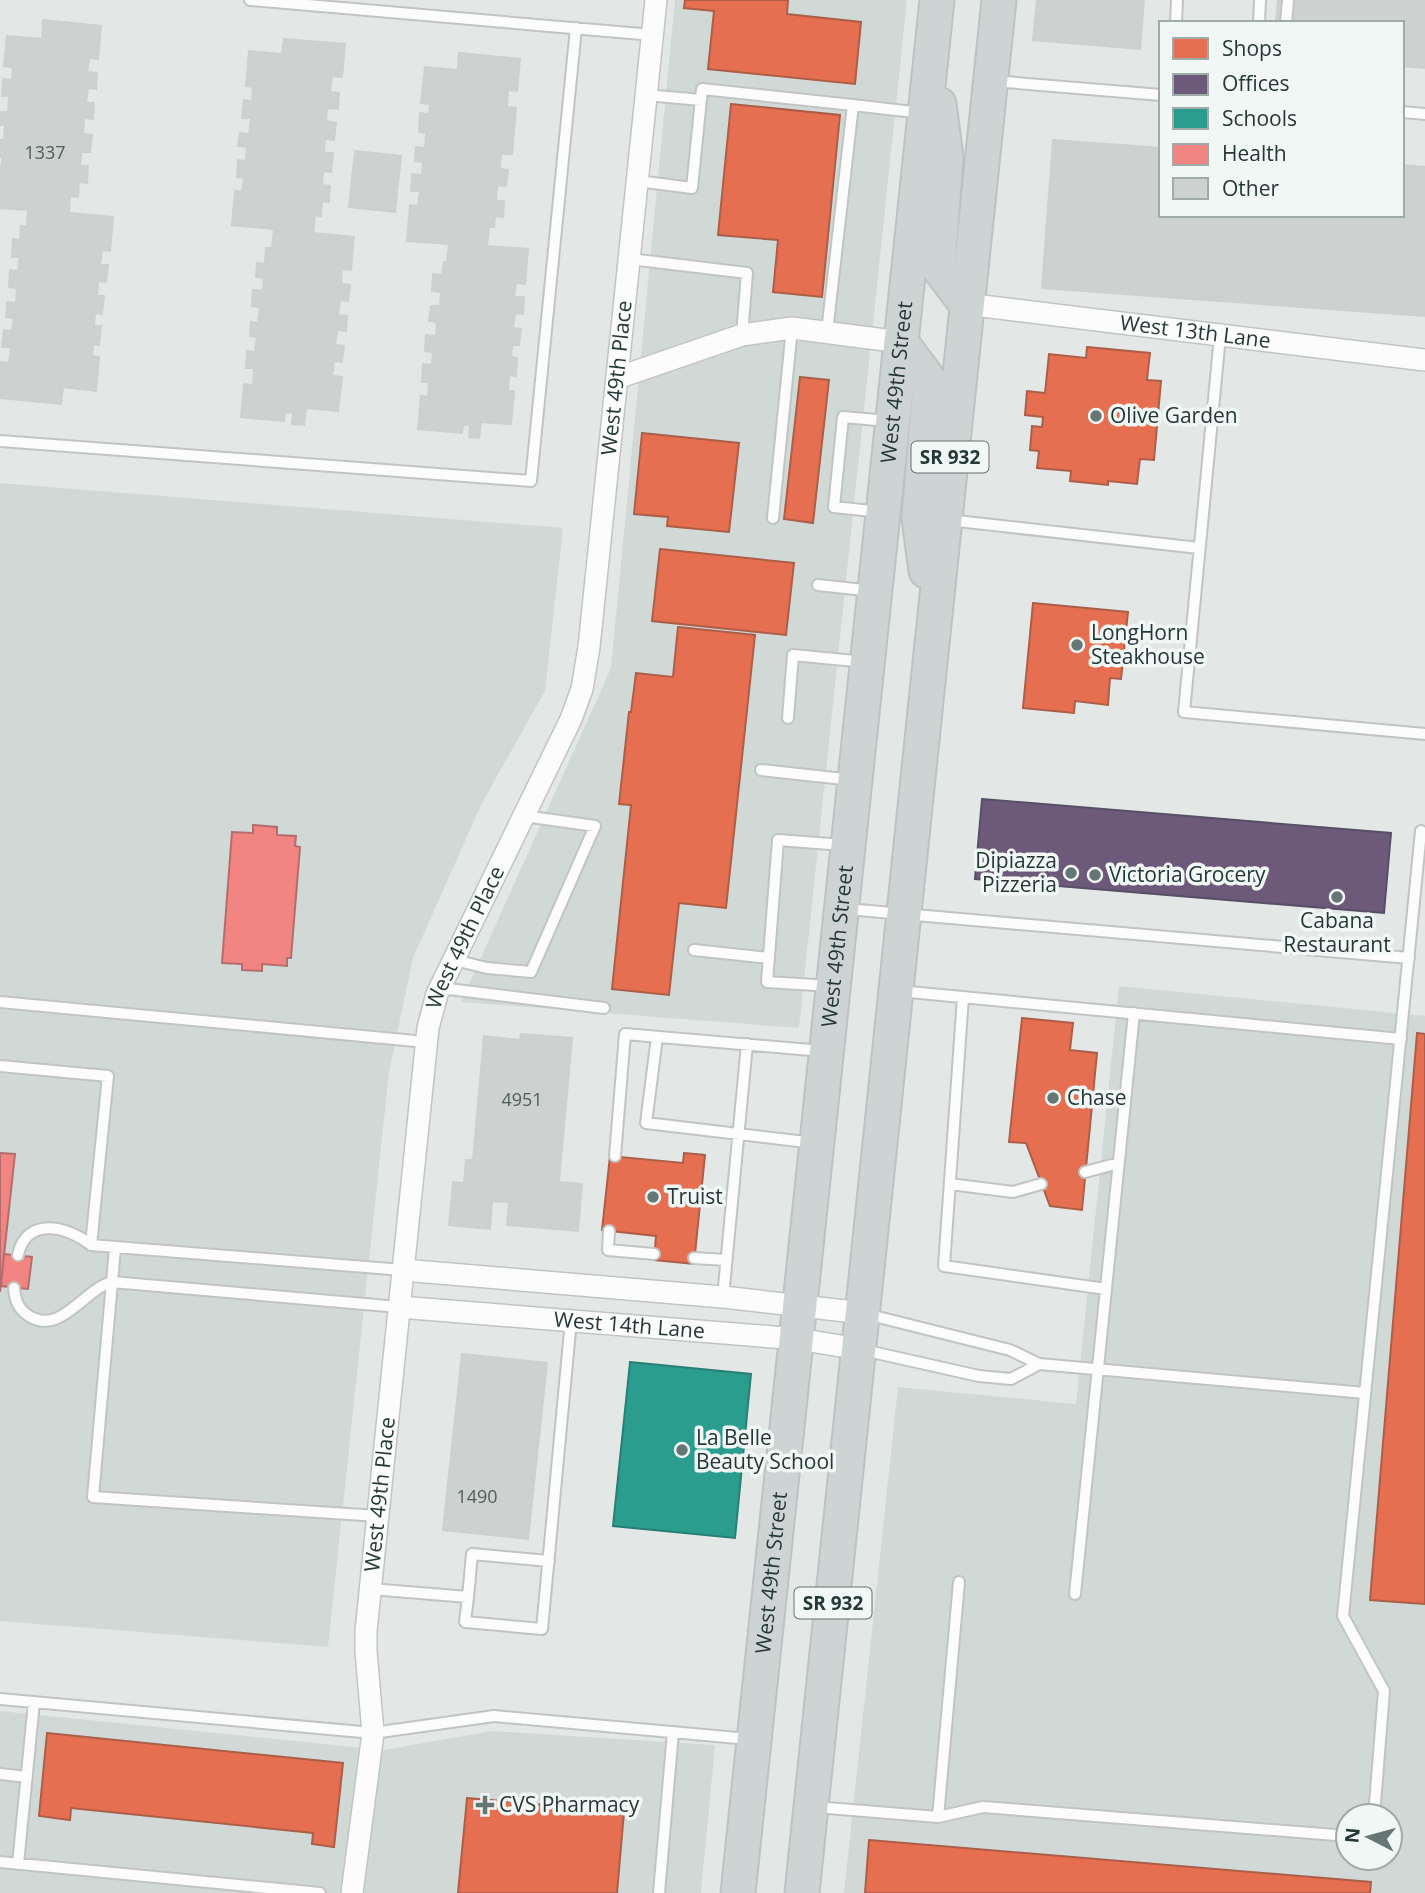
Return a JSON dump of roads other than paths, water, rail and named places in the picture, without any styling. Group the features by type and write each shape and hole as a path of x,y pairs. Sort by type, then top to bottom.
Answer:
{"main road":[{"name":"West 49th Street","path":"738,1893 937,0"},
{"name":"SR 932","path":"802,1893 999,0"},
{"path":"932,50 946,157 938,267 966,304"},
{"path":"901,342 930,381 919,518 933,625"}],"street":[{"name":"West 49th Place","path":"352,1893 373,1732 366,1651 370,1589 430,1015 440,988 571,719 582,689 589,647 656,0"},
{"name":"West 13th Lane","path":"966,304 1425,360"},
{"path":"617,378 742,335 792,328 901,342"},
{"name":"West 14th Lane","path":"403,1270 802,1304 863,1313"},
{"name":"West 14th Lane","path":"399,1307 798,1339 859,1349"}],"lane":[{"path":"250,0 653,35"},
{"path":"407,13 409,0"},
{"path":"1176,21 1177,0"},
{"path":"1259,21 1260,0"},
{"path":"1286,21 1288,0"},
{"path":"0,441 531,481 576,27"},
{"path":"990,81 1159,95"},
{"path":"638,181 692,187 702,89 925,113"},
{"path":"646,95 701,100"},
{"path":"827,332 853,104"},
{"path":"1404,113 1425,114"},
{"path":"630,259 747,273 742,335"},
{"path":"773,518 792,328"},
{"path":"1220,336 1184,712 1425,734"},
{"path":"884,512 834,507 836,481 843,417 893,422"},
{"path":"944,520 1199,548"},
{"path":"818,585 875,591"},
{"path":"788,718 793,655 868,663"},
{"path":"761,770 856,780"},
{"path":"454,960 486,968 531,972 595,825 524,816"},
{"path":"1375,1802 1384,1691 1343,1616 1421,831"},
{"path":"834,986 767,982 778,840 849,845"},
{"path":"842,908 1409,958"},
{"path":"694,950 769,958"},
{"path":"440,988 604,1008"},
{"path":"896,991 1401,1039"},
{"path":"963,998 944,1266 1106,1289"},
{"path":"0,1002 426,1042"},
{"path":"1075,1594 1134,1013"},
{"path":"615,1156 625,1034 828,1051"},
{"path":"657,1037 646,1123 818,1144"},
{"path":"723,1297 747,1044"},
{"path":"0,1066 108,1076 91,1245"},
{"path":"1085,1172 1119,1163"},
{"path":"950,1184 1013,1192 1041,1184"},
{"path":"18,1255 22,1242 35,1231 43,1229 67,1231 79,1235 91,1245 116,1248 403,1270"},
{"path":"609,1231 608,1250 654,1254"},
{"path":"116,1248 93,1497 378,1516"},
{"path":"694,1258 726,1260"},
{"path":"14,1287 20,1309 32,1318 46,1322 62,1317 101,1285 112,1282 399,1307"},
{"path":"863,1313 1010,1350 1039,1364 1365,1393"},
{"path":"549,1561 472,1554 465,1622 542,1629 549,1561 571,1320"},
{"path":"859,1349 979,1376 1011,1379 1039,1364"},
{"path":"938,1817 959,1582"},
{"path":"370,1589 468,1597"},
{"path":"0,1699 373,1732 494,1716 755,1739"},
{"path":"18,1864 34,1702"},
{"path":"659,1893 673,1732"},
{"path":"0,1774 27,1777"},
{"path":"811,1807 938,1817 983,1807 1334,1835"},
{"path":"0,1862 320,1893"}],"place":[{"name":"Olive Garden","path":"1096,416"},
{"name":"LongHorn Steakhouse","path":"1077,645"},
{"name":"Dipiazza Pizzeria","path":"1071,873"},
{"name":"Victoria Grocery","path":"1095,875"},
{"name":"Cabana Restaurant","path":"1337,897"},
{"name":"Chase","path":"1053,1098"},
{"name":"Truist","path":"653,1197"},
{"name":"La Belle Beauty School","path":"682,1450"},
{"name":"CVS Pharmacy","path":"485,1805"}]}
